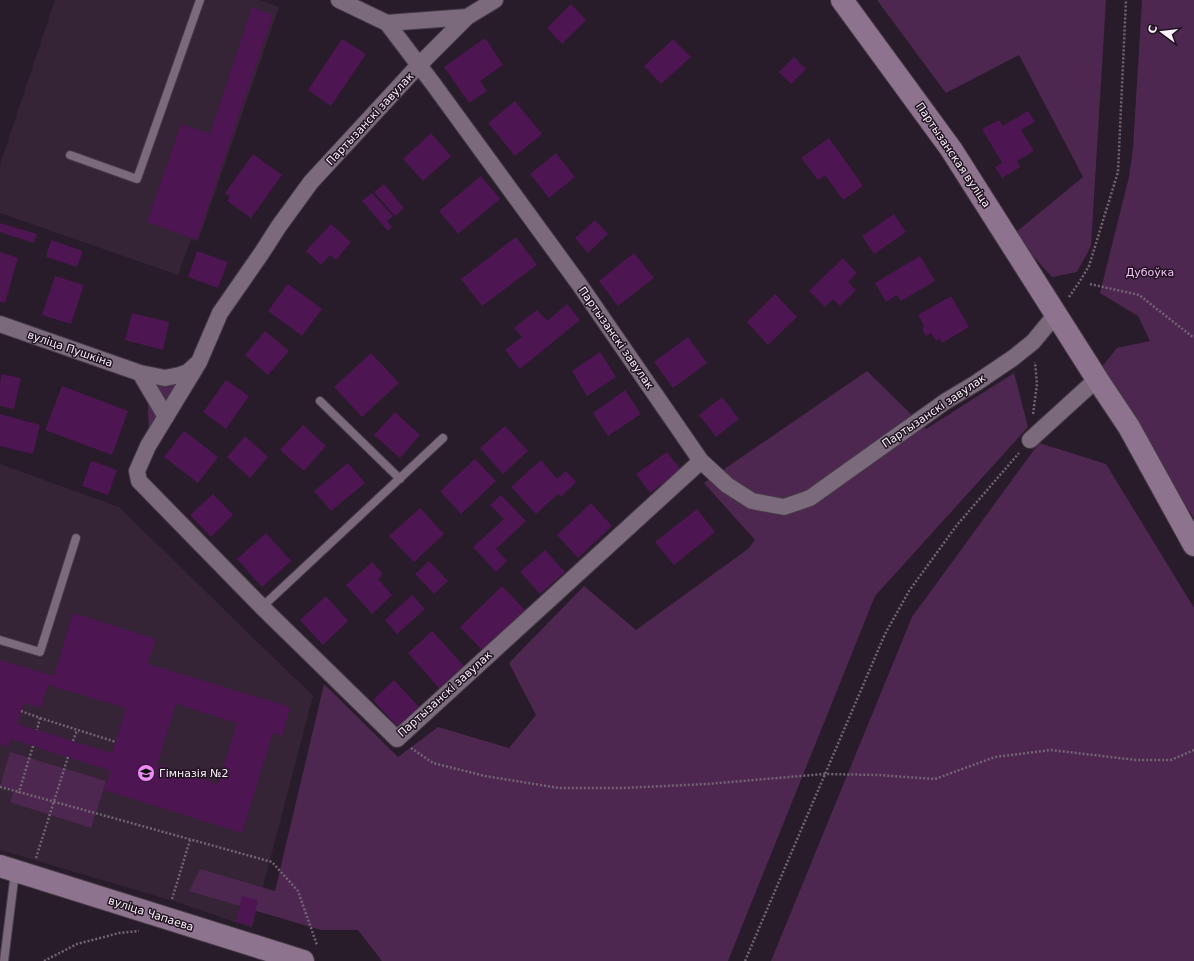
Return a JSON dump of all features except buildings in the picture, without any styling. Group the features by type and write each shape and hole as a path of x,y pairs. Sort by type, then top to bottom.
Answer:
{"main road":[{"name":"Партызанская вуліца","path":"842,0 951,149 1129,427 1194,544"},
{"name":"вуліца Чапаева","path":"8,868 310,954"}],"street":[{"path":"339,0 387,23 418,66 467,17 495,0"},
{"path":"387,23 467,17"},
{"name":"Партызанскі завулак","path":"701,461 397,739 262,607 139,481 137,471 148,446 199,362 220,313 279,226 311,182 418,66 434,85 579,284 701,461 727,485 752,502 784,507 810,498 946,401 1013,358 1033,342 1056,314"},
{"name":"вуліца Пушкіна","path":"0,324 140,373"},
{"path":"140,373 158,377 172,377 188,372 199,362"},
{"path":"140,373 166,417"},
{"path":"1030,440 1097,379"}],"lane":[{"path":"70,154 137,179 200,0"},
{"path":"320,401 400,479"},
{"path":"262,607 443,438"},
{"path":"0,640 40,652 76,538"},
{"path":"4,961 8,868"}],"path":[{"path":"1056,314 1089,266 1118,172 1126,0"},
{"path":"1090,284 1139,295 1194,338"},
{"path":"745,961 885,634 909,591 957,524 1030,440 1037,384 1033,342"},
{"path":"21,711 116,742"},
{"path":"37,730 40,718"},
{"path":"73,741 76,730"},
{"path":"397,739 433,763 485,776 559,788 623,788 707,784 824,774 878,775 935,779 995,757 1051,750 1136,760 1171,760 1194,750"},
{"path":"19,792 33,746"},
{"path":"36,859 68,757"},
{"path":"0,787 272,862 298,891 310,954"},
{"path":"172,899 190,840"},
{"path":"44,961 77,944 119,934 140,931"}],"shaded area":[{"path":"55,0 259,0 279,7 198,241 191,239 178,275 0,213 0,165"},
{"name":"Гімназія №2","path":"0,464 119,507 313,696 252,928 180,903 0,850"}],"green space":[{"path":"877,0 1106,0 1091,246 1077,272 1052,277 1015,233 1083,177 1019,55 946,93"},
{"name":"Дубоўка","path":"1142,0 1194,0 1194,518 1142,438 1101,368 1117,348 1150,341 1138,316 1100,293 1129,177 1133,148"},
{"path":"867,371 926,429 1014,373 1028,427 875,596 728,961 382,961 358,930 321,930 189,891 200,869 275,891 324,684 398,757 438,727 509,748 536,715 509,663 584,586 636,630 748,549 755,540 704,483"},
{"path":"188,372 149,448 148,400 150,376"},
{"path":"1039,443 1106,464 1194,608 1194,961 771,961 912,617"},
{"path":"10,752 106,781 91,828 10,802 14,790 0,786"}],"place":[{"name":"Гімназія №2","path":"146,773"}]}
